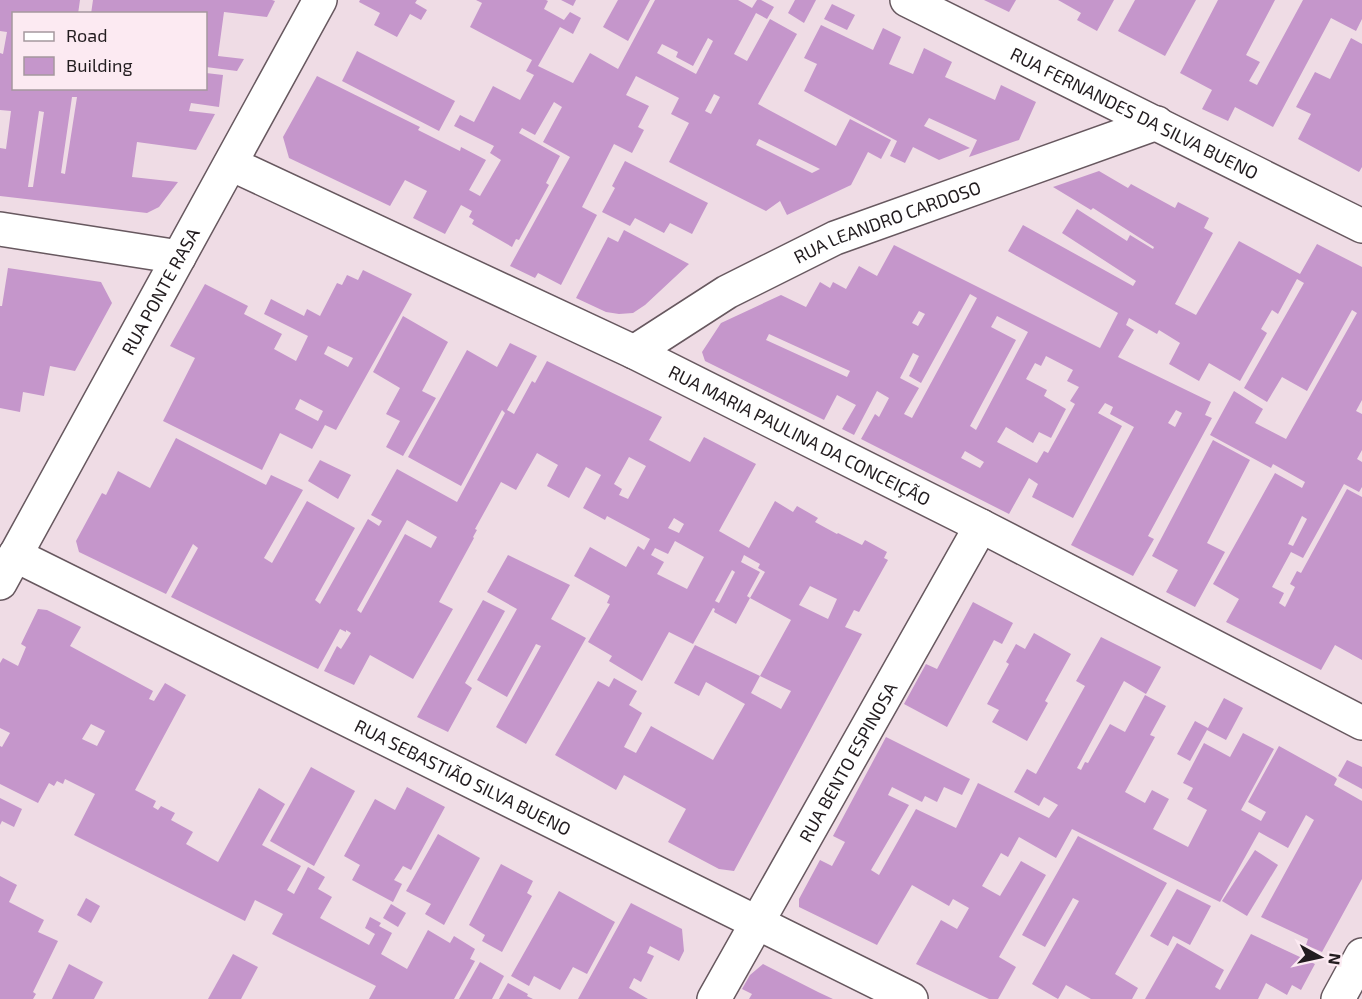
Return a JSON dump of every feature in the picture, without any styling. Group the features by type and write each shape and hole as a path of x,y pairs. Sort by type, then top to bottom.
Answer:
{"street":[{"name":"RUA PONTE RASA","path":"8,569 320,0"},
{"name":"RUA FERNANDES DA SILVA BUENO","path":"907,0 1362,226"},
{"name":"RUA LEANDRO CARDOSO","path":"634,352 727,292 835,238 1157,123"},
{"name":"RUA MARIA PAULINA DA CONCEIÇÃO","path":"231,164 634,352 981,526 1362,723"},
{"path":"0,229 179,257"},
{"name":"RUA BENTO ESPINOSA","path":"714,999 981,526"},
{"name":"RUA SEBASTIÃO SILVA BUENO","path":"8,569 757,922 911,999"},
{"path":"1338,999 1362,955"}],"building":[{"path":"0,0 80,0 78,12 12,12 12,90 207,90 207,73 223,75 219,107 191,103 189,111 215,114 196,150 137,142 132,177 178,182 159,207 147,213 0,196 0,148 6,149 11,111 0,110 0,53 3,54 7,32 0,31","holes":["72,97 77,97 65,174 61,173","39,111 44,112 33,187 28,187"]},
{"path":"93,0 275,1 267,17 224,12 218,56 244,59 237,71 207,67 207,12 91,12"},
{"path":"360,0 417,0 415,3 427,10 421,20 410,14 397,37 374,25 380,13 359,2"},
{"path":"476,0 546,0 548,1 544,9 564,20 570,12 581,18 573,34 560,27 538,66 573,83 590,53 618,69 655,0 738,0 752,8 757,0 761,0 774,7 767,19 756,13 734,54 747,61 770,19 797,34 758,104 836,146 850,119 891,140 881,159 868,152 851,185 787,215 780,201 766,211 669,162 689,123 671,114 679,98 636,76 626,95 649,106 638,127 644,130 632,153 614,144 582,207 597,215 561,285 538,273 535,278 510,266 570,157 543,142 562,107 554,102 535,135 522,128 519,133 560,156 546,183 549,185 519,240 516,239 512,247 472,224 474,220 469,217 472,211 461,205 445,234 413,218 427,191 405,180 390,206 289,158 283,137 317,76 420,127 418,130 460,151 461,147 486,160 469,190 480,196 501,160 490,153 494,146 454,126 460,115 474,122 493,86 520,100 534,75 526,71 532,60 470,27 482,3","holes":["708,38 713,41 696,74 657,53 662,44 678,52 676,57 693,66","714,94 720,97 711,114 705,111","759,139 820,169 812,173 756,145"]},
{"path":"561,0 576,0 573,6"},
{"path":"618,0 650,0 628,41 603,27"},
{"path":"795,0 816,0 804,23 788,13"},
{"path":"984,0 1016,0 1009,12"},
{"path":"1058,0 1114,0 1097,31 1077,20 1081,13"},
{"path":"1135,0 1196,0 1165,56 1118,31"},
{"path":"1218,0 1275,0 1246,55 1260,62 1249,81 1257,85 1303,0 1362,0 1362,19 1356,31 1331,18 1273,127 1235,107 1228,121 1202,109 1212,90 1180,73"},
{"path":"832,4 855,15 847,30 824,19"},
{"path":"821,25 873,50 883,28 901,37 889,64 913,74 924,48 952,62 945,77 995,100 1001,85 1036,102 1019,140 969,157 977,140 929,118 924,126 970,148 939,160 913,147 905,163 890,156 897,141 804,91 817,64 804,58"},
{"path":"1351,38 1362,44 1362,167 1359,172 1298,139 1311,114 1296,107 1315,72 1330,79"},
{"path":"357,51 455,101 439,131 342,81"},
{"path":"625,161 708,203 692,234 670,223 664,233 635,218 630,226 602,212 615,188 612,186"},
{"path":"1099,171 1128,188 1131,184 1175,208 1178,202 1209,218 1204,228 1213,233 1175,304 1196,315 1239,241 1300,274 1317,244 1362,267 1362,400 1356,411 1362,414 1362,450 1357,459 1362,462 1362,487 1359,492 1344,484 1303,558 1291,552 1272,587 1284,593 1279,603 1285,607 1295,587 1290,584 1297,571 1301,573 1347,489 1362,497 1362,660 1335,645 1321,670 1226,622 1239,599 1213,584 1275,473 1302,488 1305,482 1273,464 1271,468 1210,435 1234,391 1263,409 1255,423 1286,439 1357,313 1352,310 1307,391 1282,377 1267,402 1244,388 1304,283 1297,279 1278,314 1272,310 1261,329 1267,333 1240,381 1209,363 1199,381 1169,364 1180,343 1159,330 1157,334 1129,318 1126,325 1134,330 1118,357 1211,402 1205,415 1212,418 1148,536 1154,539 1133,576 1071,545 1134,427 1110,414 1113,407 1105,403 1098,413 1122,426 1073,518 1032,497 1038,484 1029,478 1009,514 861,439 875,414 879,417 889,398 877,391 854,435 842,429 856,405 837,395 824,420 705,361 702,352 721,323 781,295 806,307 820,282 830,288 833,282 846,289 859,266 877,276 894,245 1100,348 1118,313 1008,251 1023,225 1133,286 1136,281 1062,233 1077,209 1127,241 1130,235 1153,249 1154,247 1093,208 1091,210 1053,187","holes":["970,294 977,298 912,418 904,414 919,388 900,378 913,353 919,356 909,376 921,383","919,311 925,314 918,326 912,323","997,316 1028,332 976,430 970,426 1016,340 991,327","769,334 850,371 847,377 766,340","1046,356 1073,370 1067,381 1079,387 1070,401 1075,404 1048,453 1044,451 1037,463 997,442 1006,427 1033,443 1039,432 1051,438 1066,409 1044,396 1047,390 1026,379 1035,363 1041,366","1176,410 1182,413 1175,427 1168,423","965,451 984,462 980,468 961,458","1302,516 1307,519 1293,546 1288,544"]},
{"path":"624,230 689,264 645,305 633,313 619,314 606,312 576,298 608,237 618,242"},
{"path":"8,268 101,282 112,303 75,371 50,366 44,396 23,392 20,412 0,408 0,306 2,306"},
{"path":"363,270 412,294 336,430 325,425 312,449 280,433 262,470 163,421 195,358 170,346 205,284 248,306 244,314 282,334 274,349 296,361 308,336 264,314 271,299 304,316 307,309 320,316 337,283 342,285 347,275 358,280","holes":["328,346 353,358 348,367 324,354","300,399 323,411 318,421 295,409"]},
{"path":"403,316 448,342 422,391 436,398 403,456 386,447 400,421 386,414 400,388 373,372"},
{"path":"510,343 537,356 507,410 514,414 532,381 535,383 547,361 662,417 649,440 690,462 704,437 756,464 719,531 749,548 775,501 793,512 797,506 818,518 815,522 837,534 862,545 865,540 887,552 884,558 888,560 859,612 854,610 845,627 862,634 734,871 719,869 668,842 686,809 624,775 616,790 555,755 598,681 609,687 614,678 637,691 629,705 642,713 624,747 636,753 651,726 713,760 745,704 706,682 699,696 674,683 695,645 760,676 791,620 750,598 736,624 714,612 713,608 693,644 669,632 642,681 609,661 612,656 588,642 610,604 607,603 610,596 574,576 590,547 626,567 638,546 644,550 650,539 607,516 605,520 583,508 601,475 586,467 569,498 547,486 558,465 537,453 516,490 501,482 439,602 453,609 413,679 370,655 354,685 324,671 337,646 341,649 351,633 346,630 346,632 340,629 318,669 171,597 198,548 193,544 166,594 79,552 76,541 102,493 106,495 118,471 150,488 176,438 266,485 271,475 303,490 264,558 272,563 307,501 355,528 315,600 320,604 368,519 379,526 382,521 371,515 397,469 457,502 505,413 502,410 461,486 408,457 467,350 497,367","holes":["629,457 646,466 628,499 619,495 622,489 614,484","674,518 684,524 679,533 668,528","407,520 437,537 431,548 405,534 361,613 357,610","675,541 704,557 687,589 657,574 664,562 651,555 655,548 668,554","744,555 760,564 758,568 765,572 750,598 747,596 760,572 741,562","732,570 735,572 719,603 715,601","810,586 837,599 828,619 799,605","760,676 791,691 781,709 751,693"]},
{"path":"1213,440 1250,460 1207,543 1225,552 1195,607 1166,592 1178,570 1152,556"},
{"path":"320,460 351,475 338,499 308,481"},
{"path":"508,555 570,585 551,619 586,638 526,744 496,727 541,646 536,644 507,697 477,680 517,609 487,592"},
{"path":"483,600 505,611 465,683 472,688 448,732 417,717"},
{"path":"973,602 1013,623 1002,644 994,640 947,727 904,704 926,664 937,669"},
{"path":"38,609 47,610 81,627 70,646 153,691 149,699 154,701 165,683 186,695 135,790 156,801 153,807 158,810 161,806 175,813 171,820 193,832 186,844 218,862 259,788 285,804 262,845 301,866 287,890 294,894 308,867 325,877 318,889 332,897 320,918 369,945 375,934 365,928 370,917 381,923 379,926 392,933 381,954 407,969 428,930 450,943 454,936 475,949 470,959 475,961 454,999 369,999 376,986 272,934 283,914 255,900 245,921 74,835 95,794 65,779 63,784 57,781 54,786 49,783 38,803 0,784 0,746 2,747 10,733 0,728 0,663 3,658 18,666 26,647 21,644","holes":["91,724 105,731 97,746 82,739"]},
{"path":"1034,633 1071,654 1045,701 1048,703 1027,741 992,722 999,710 987,704 1009,664 1006,662 1016,644 1025,649"},
{"path":"1101,637 1161,667 1146,694 1124,681 1077,768 1081,770 1085,762 1088,763 1110,724 1125,732 1145,695 1166,706 1150,735 1155,737 1125,792 1145,803 1152,790 1169,799 1153,829 1188,847 1207,810 1187,799 1193,788 1183,783 1204,743 1230,757 1243,733 1274,749 1241,810 1261,821 1266,812 1248,802 1279,746 1335,777 1337,779 1334,785 1362,801 1362,879 1322,952 1306,945 1308,939 1261,917 1314,820 1306,815 1288,848 1259,832 1220,902 1072,829 1056,858 1019,837 1008,857 1001,853 982,886 1000,896 1021,861 1046,875 999,957 1016,967 998,999 989,999 916,964 941,920 957,929 969,908 953,899 949,906 912,885 877,945 799,907 799,899 820,860 832,866 845,842 833,836 886,737 970,779 962,795 944,787 937,802 925,796 922,802 892,787 888,795 909,805 871,870 879,875 916,809 956,828 978,783 1049,818 1058,805 1044,797 1039,806 1014,792 1027,769 1036,774 1085,686 1076,681"},
{"path":"1224,698 1243,708 1226,740 1207,730 1190,761 1177,754 1195,721 1208,728"},
{"path":"1347,760 1362,767 1362,789 1338,776"},
{"path":"311,767 355,791 314,866 270,841"},
{"path":"407,787 445,807 411,870 403,866 394,880 402,884 393,902 352,880 360,865 344,856 375,799 395,810"},
{"path":"0,798 22,809 14,827 2,821 0,825"},
{"path":"438,834 480,858 444,925 425,914 431,904 406,891"},
{"path":"1078,836 1167,883 1115,974 1138,988 1132,999 1091,999 1066,985 1058,999 1032,984 1079,901 1073,898 1045,947 1022,935"},
{"path":"1255,850 1278,865 1247,916 1222,901"},
{"path":"501,864 533,881 527,893 532,896 502,952 482,941 485,935 469,925"},
{"path":"0,876 17,885 9,902 44,920 38,932 58,941 33,992 36,994 33,999 0,999"},
{"path":"1177,889 1211,906 1190,945 1173,936 1168,946 1150,936"},
{"path":"559,891 615,922 587,974 573,967 560,990 534,976 529,986 511,976"},
{"path":"86,898 100,906 91,923 77,915"},
{"path":"631,903 682,929 684,951 679,961 650,946 647,953 654,956 641,982 634,978 629,988 648,999 578,999"},
{"path":"391,904 406,913 398,927 383,918"},
{"path":"1251,934 1315,964 1301,990 1292,985 1287,995 1266,983 1258,999 1145,999 1177,943 1224,970 1215,987 1220,990"},
{"path":"233,954 258,967 241,999 208,999"},
{"path":"480,962 504,976 492,999 459,999"},
{"path":"69,964 103,982 94,999 52,999"},
{"path":"763,964 833,999 749,999 752,994 742,989 750,975"},
{"path":"508,983 528,994 527,996 533,999 499,999"}]}
